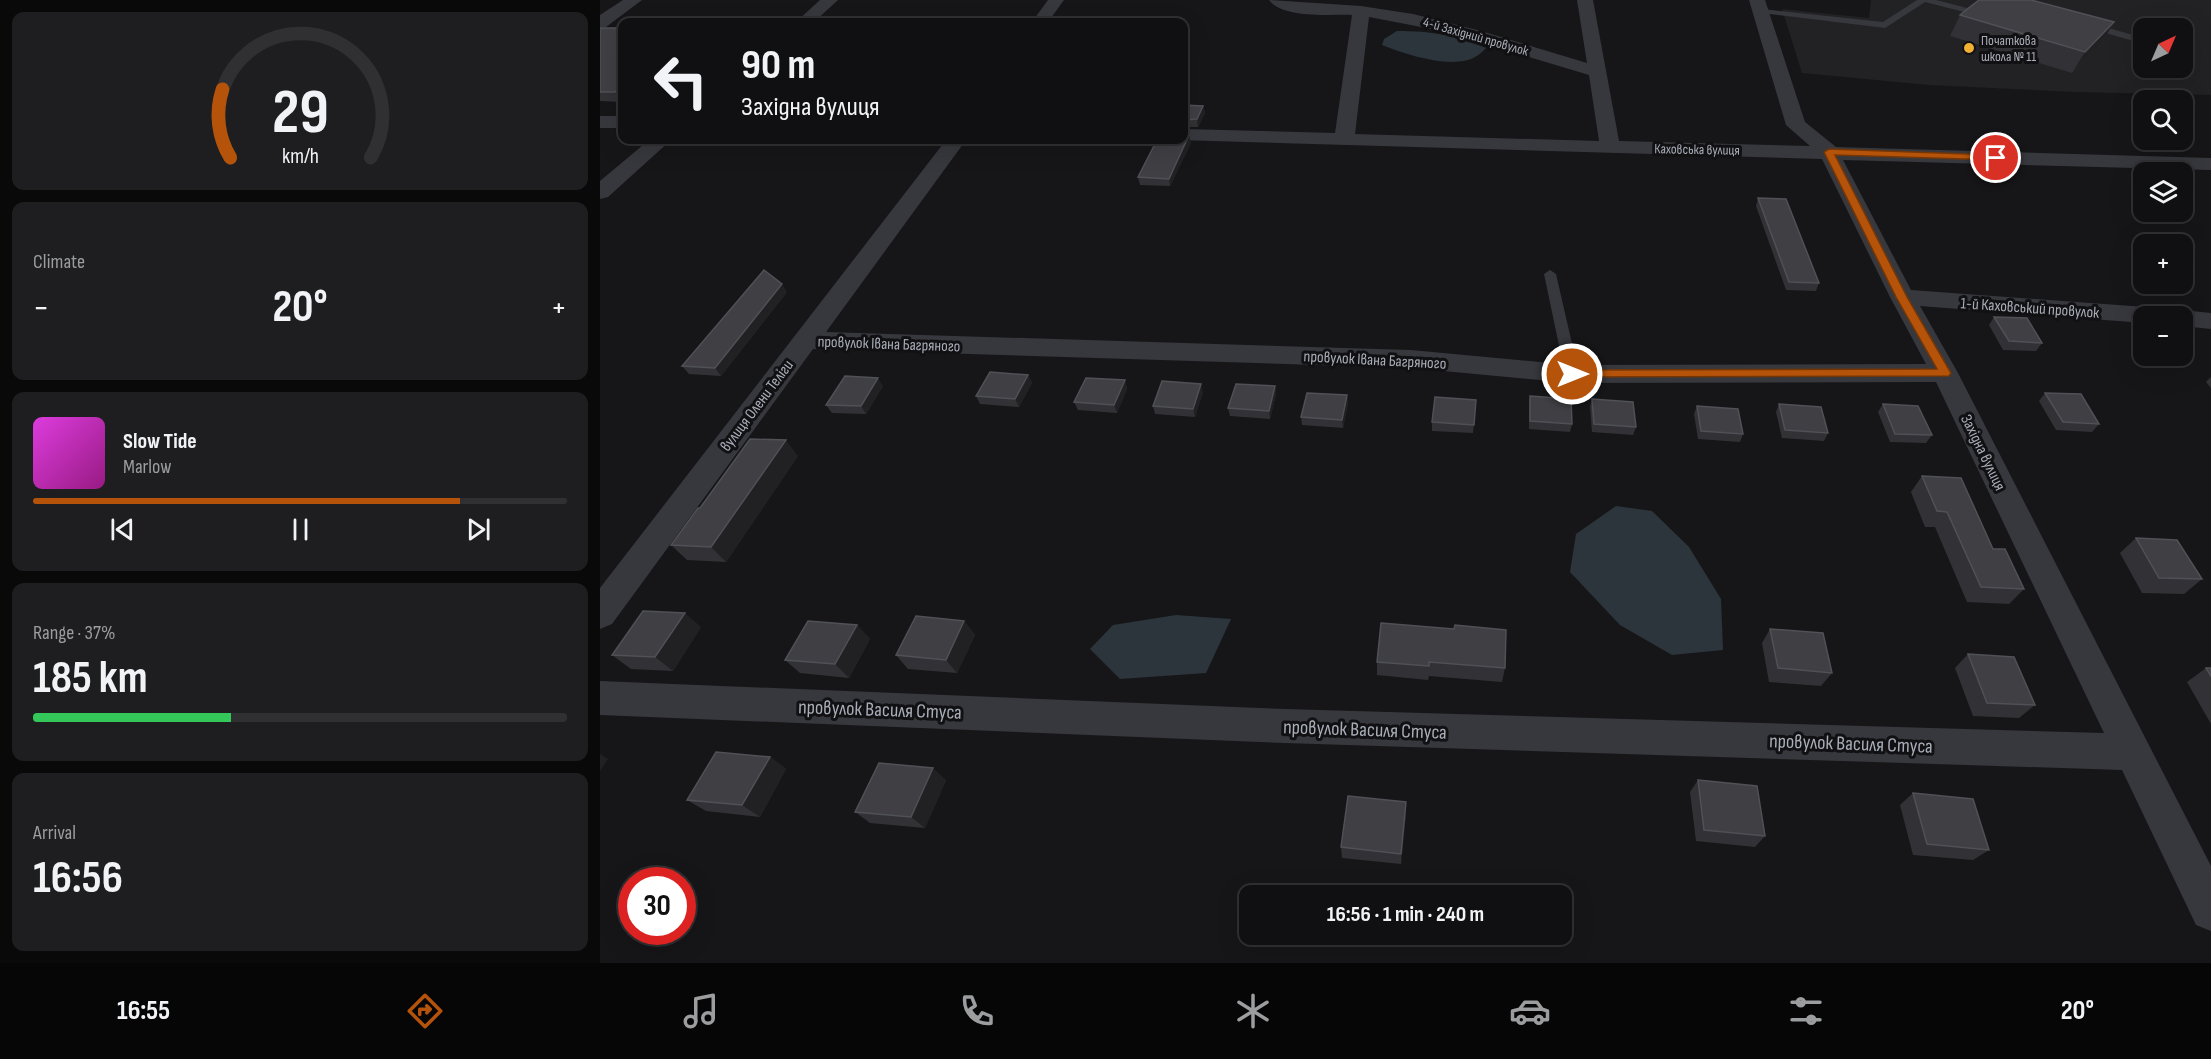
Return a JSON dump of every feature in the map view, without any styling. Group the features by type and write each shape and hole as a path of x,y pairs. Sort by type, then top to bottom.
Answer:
{"street":[{"path":"600,22 634,0"},
{"path":"809,18 830,0"},
{"path":"1043,18 1056,0"},
{"path":"1585,0 1610,146"},
{"name":"4-й Західний провулок","path":"1278,1 1295,6 1400,15 1463,31 1598,72"},
{"name":"Західна вулиця","path":"1760,6 1796,125 1829,152 1902,297 1945,373 2211,910"},
{"path":"1344,140 1361,11"},
{"path":"600,122 618,122"},
{"name":"Каховська вулиця","path":"1188,135 2211,164"},
{"path":"600,192 656,144"},
{"name":"вулиця Олени Теліги","path":"600,614 953,144"},
{"name":"1-й Каховський провулок","path":"1902,297 2133,314"},
{"path":"2193,319 2211,321"},
{"name":"провулок Івана Багряного","path":"804,340 1411,359 1572,374 1945,373"},
{"name":"провулок Василя Стуса","path":"600,698 1286,726 2131,752"}],"lane":[{"path":"1760,6 1885,25 1924,0 1968,11 1984,0"},
{"path":"2086,25 2130,37"},
{"path":"1550,274 1572,374"}],"shaded area":[{"name":"Початкова школа № 11","path":"1871,0 2211,0 2211,95 2193,95 2193,90 2133,90 2133,93 1929,85 1802,73 1782,9 1869,18"},
{"path":"1397,31 1443,35 1486,48 1466,61 1428,59 1382,45 1384,39"},
{"path":"1616,506 1652,511 1689,547 1721,599 1723,650 1672,655 1620,625 1570,572 1576,534"},
{"path":"1176,615 1231,619 1206,673 1120,679 1090,649 1113,625"}],"building":[{"path":"1979,0 2031,0 2114,22 2085,52 1960,15"},
{"path":"600,28 618,28 618,89 615,92 600,92"},
{"path":"1188,105 1203,106 1197,119 1188,120"},
{"path":"1155,144 1185,144 1169,179 1138,177"},
{"path":"1758,198 1786,199 1819,283 1789,282"},
{"path":"764,270 782,284 715,368 682,366"},
{"path":"1994,317 2027,318 2042,343 2009,341"},
{"path":"990,372 1028,375 1015,399 976,396"},
{"path":"845,376 878,378 861,406 826,405"},
{"path":"1086,378 1125,380 1114,405 1074,402"},
{"path":"1162,381 1201,384 1193,409 1153,406"},
{"path":"1236,384 1275,386 1269,411 1228,408"},
{"path":"1307,393 1347,395 1342,420 1301,417"},
{"path":"2045,393 2081,394 2099,424 2063,422"},
{"path":"1530,396 1571,399 1572,424 1530,421"},
{"path":"1435,397 1476,400 1474,425 1432,422"},
{"path":"1592,399 1633,402 1636,427 1594,424"},
{"path":"1779,404 1821,407 1828,433 1785,430"},
{"path":"1883,404 1918,406 1932,435 1895,434"},
{"path":"1697,406 1738,409 1743,434 1701,431"},
{"path":"750,439 786,440 711,547 671,545 700,508"},
{"path":"1922,476 1961,478 1993,549 2005,549 2024,589 1981,587 1947,512 1937,511"},
{"path":"2136,538 2177,540 2202,579 2159,578"},
{"path":"643,611 685,613 655,657 612,655"},
{"path":"916,616 964,621 946,660 896,655"},
{"path":"808,621 857,625 835,664 785,660"},
{"path":"1381,623 1454,629 1455,625 1506,630 1505,668 1429,662 1429,666 1377,662"},
{"path":"1770,629 1823,633 1832,673 1778,668"},
{"path":"1968,654 2014,657 2035,705 1987,703"},
{"path":"716,752 770,757 742,805 687,800"},
{"path":"879,763 933,768 911,817 855,812"},
{"path":"1698,780 1757,786 1765,836 1704,830"},
{"path":"1913,793 1973,799 1989,850 1927,844"},
{"path":"1348,796 1406,802 1401,854 1341,847"}],"place":[{"name":"Початкова школа № 11","path":"1969,48"}],"route":[{"path":"1572,374 1945,373 1902,297 1829,152 1996,158"}]}
